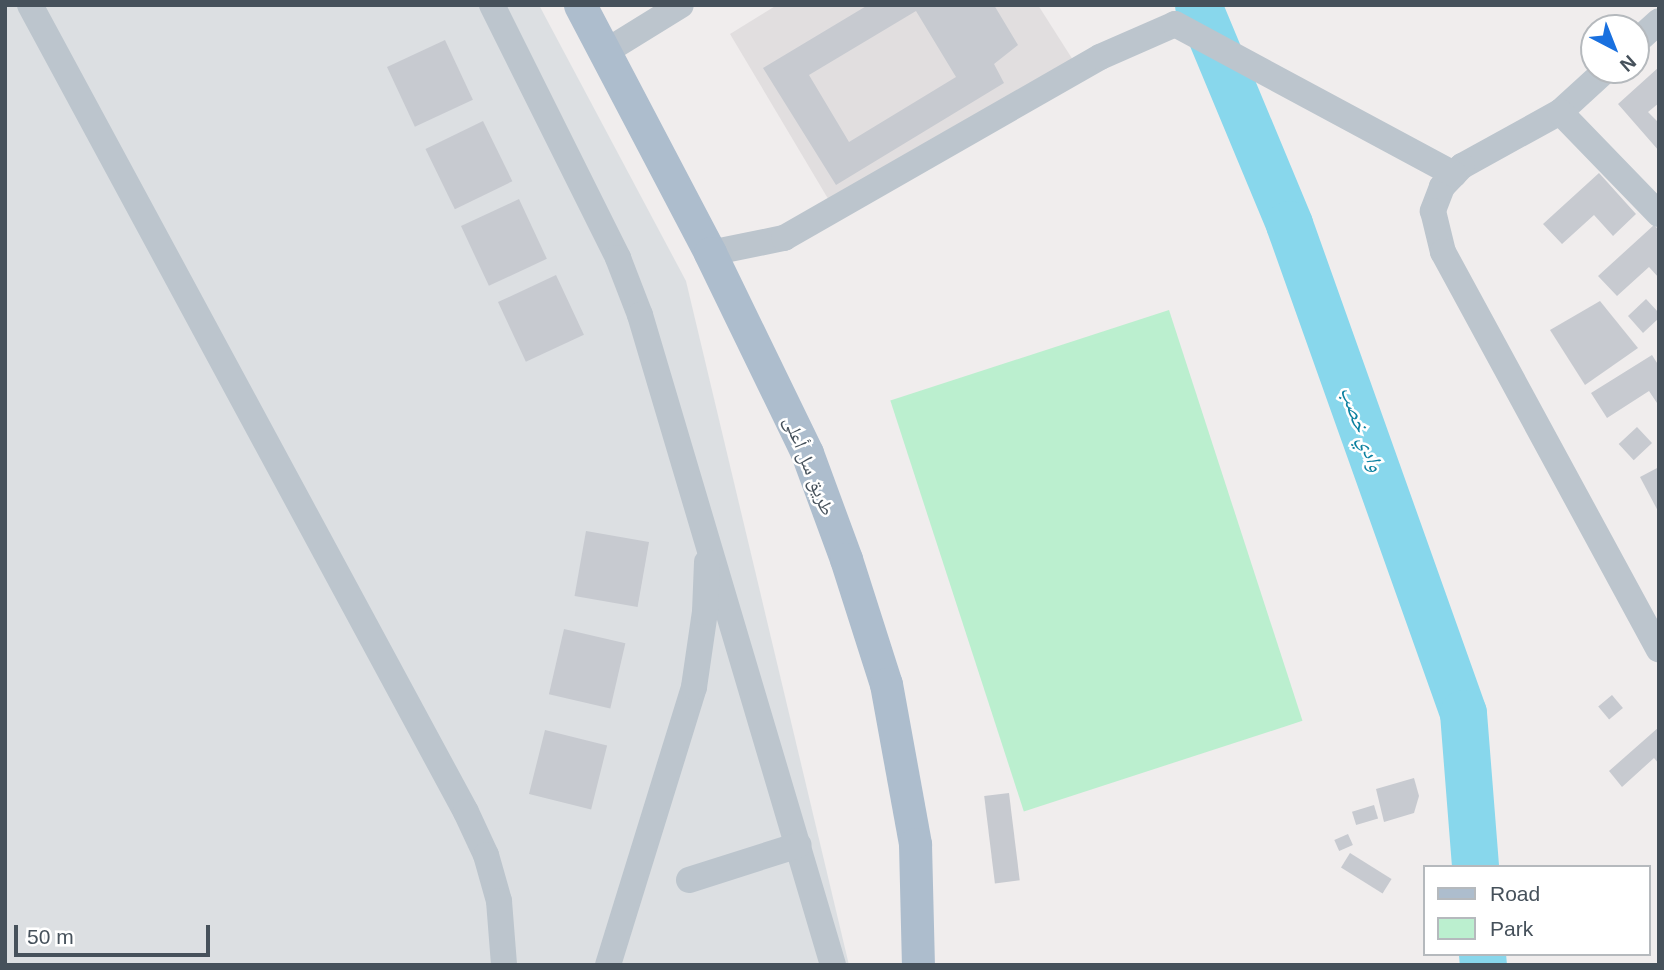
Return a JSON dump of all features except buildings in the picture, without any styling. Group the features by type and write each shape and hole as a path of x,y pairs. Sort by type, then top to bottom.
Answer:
{"main road":[{"name":"طريق سل أعلى","path":"580,5 710,253 807,453 846,559 886,684 915,844 918,965"}],"street":[{"path":"30,5 466,812 485,855 499,901 504,965"},
{"path":"492,5 630,286 833,965"},
{"path":"605,52 681,5"},
{"path":"710,253 784,238 1100,57 1175,24 1454,174"},
{"path":"1591,84 1560,112 1461,166 1442,187 1433,211 1443,251 1659,649"},
{"path":"1560,112 1659,214"},
{"path":"608,965 694,687 705,611 706,535"},
{"path":"689,880 799,845"}],"shaded area":[{"path":"5,5 539,5 686,281 849,965 5,965"},
{"path":"777,5 1038,5 1073,60 830,202 730,34"}],"green space":[{"path":"1169,310 1302,721 1024,811 890,401"}],"waterway":[{"name":"وادي خصب","path":"1198,5 1289,224 1463,713 1475,865"},
{"name":"وادي خصب","path":"1482,956 1483,965"}]}
